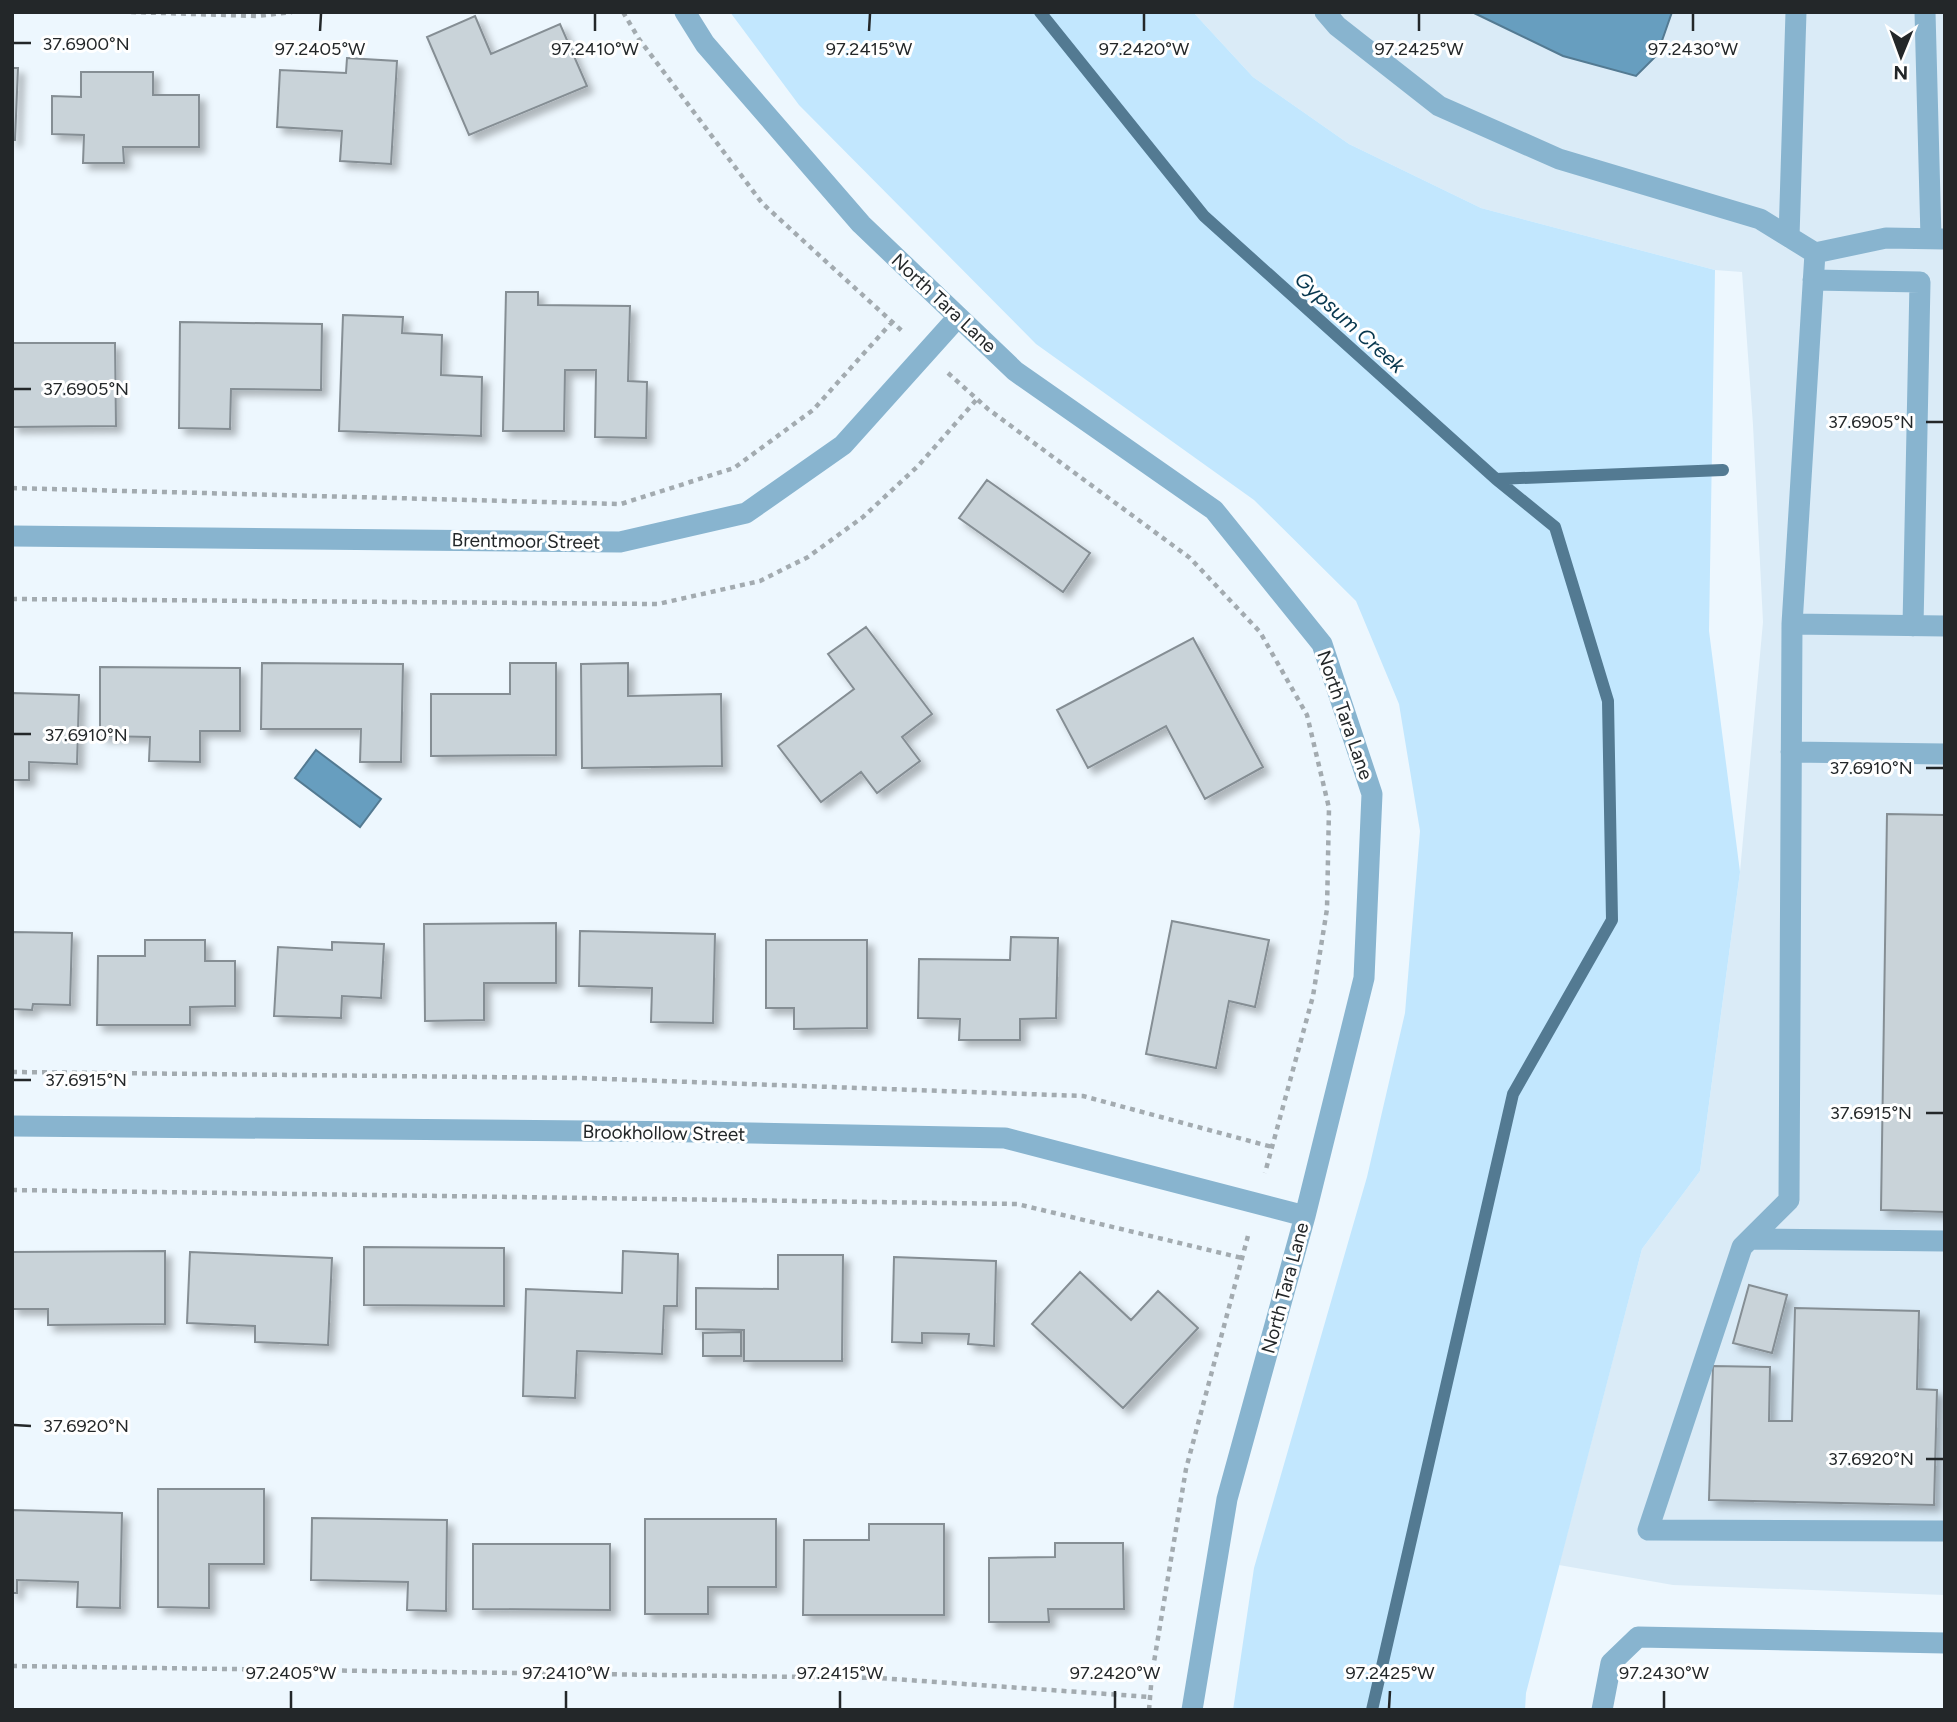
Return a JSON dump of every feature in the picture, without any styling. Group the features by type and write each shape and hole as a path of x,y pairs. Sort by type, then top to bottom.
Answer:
{"street":[{"name":"North Tara Lane","path":"685,12 705,44 860,225 1015,371 1214,510 1322,644 1372,794 1364,978 1305,1216 1227,1499 1192,1710"},
{"path":"1325,12 1337,26 1439,106 1559,159 1760,219 1815,253 1886,237 1938,238 1925,12"},
{"path":"1789,236 1796,12"},
{"path":"1815,253 1791,624 1789,1200 1742,1247 1648,1531 1945,1531"},
{"path":"1814,280 1920,282 1913,626"},
{"name":"Brentmoor Street","path":"12,536 620,542 746,513 844,445 958,317"},
{"path":"1791,624 1945,626"},
{"path":"1791,752 1945,754"},
{"name":"Brookhollow Street","path":"12,1126 700,1132 1006,1139 1305,1216"},
{"path":"1751,1239 1945,1241"},
{"path":"1602,1710 1611,1663 1638,1637 1945,1643"}],"path":[{"path":"131,12 257,16 292,12"},
{"path":"624,12 639,39 761,203 988,409 1190,558 1260,632 1307,715 1329,808 1327,909 1313,996 1186,1469 1152,1674 1149,1710"},
{"path":"12,488 621,504 734,468 813,410 892,323"},
{"path":"12,1072 579,1078 1083,1096 1272,1147"},
{"path":"12,1190 1017,1204 1242,1258"},
{"path":"12,1666 879,1678 1150,1697"}],"shaded area":[{"path":"730,12 1193,12 1253,77 1349,144 1481,208 1715,270 1709,631 1740,872 1700,1171 1642,1249 1526,1693 1525,1710 1233,1710 1254,1568 1367,1177 1405,1013 1420,831 1399,704 1356,601 1254,500 1036,344 799,105"},
{"path":"1193,12 1945,12 1945,1595 1673,1585 1559,1565 1642,1249 1700,1171 1740,872 1763,622 1742,272 1715,270 1481,208 1349,144 1253,77"},
{"path":"1472,12 1672,12 1657,55 1636,76 1563,56"},
{"path":"316,750 381,799 360,827 295,778"}],"building":[{"path":"475,16 491,54 560,24 587,86 469,135 427,37"},
{"path":"347,58 397,61 391,164 340,161 342,131 277,127 280,70 346,73"},
{"path":"12,68 18,68 15,140 12,140"},
{"path":"81,72 153,72 153,95 199,95 199,147 123,147 124,163 83,163 84,135 52,134 52,96 81,97"},
{"path":"506,292 538,292 538,305 630,306 628,381 647,382 646,438 595,437 596,370 565,370 564,431 503,431"},
{"path":"343,315 403,317 402,333 442,335 441,375 482,377 481,436 339,431"},
{"path":"180,322 322,324 321,390 231,389 230,429 179,428"},
{"path":"12,343 115,343 116,426 12,427"},
{"path":"987,480 1090,553 1063,592 959,518"},
{"path":"866,627 932,714 902,737 920,761 877,793 861,772 821,802 778,746 854,689 828,654"},
{"path":"1193,638 1263,767 1205,799 1166,726 1088,768 1057,710"},
{"path":"262,663 403,664 401,762 360,762 361,729 261,729"},
{"path":"510,663 556,663 556,755 431,756 431,694 510,694"},
{"path":"628,663 628,696 721,694 722,766 582,768 581,664"},
{"path":"100,667 240,668 240,731 200,731 200,762 149,761 150,737 100,736"},
{"path":"12,693 79,695 77,764 29,762 29,780 12,780"},
{"path":"1887,814 1945,815 1945,1212 1881,1210"},
{"path":"1172,921 1269,940 1255,1007 1229,1001 1216,1068 1146,1054"},
{"path":"556,923 556,983 484,983 484,1020 425,1021 424,924"},
{"path":"580,931 715,934 713,1023 651,1022 652,988 579,986"},
{"path":"12,932 72,933 70,1005 33,1004 32,1010 12,1009"},
{"path":"1011,937 1058,938 1056,1018 1020,1019 1020,1040 959,1040 960,1019 918,1018 919,959 1010,960"},
{"path":"145,940 205,940 205,961 235,961 235,1006 190,1007 190,1025 97,1025 98,956 145,956"},
{"path":"766,940 867,940 867,1028 794,1029 794,1008 766,1008"},
{"path":"332,942 384,944 381,998 342,996 341,1018 274,1016 278,947 332,950"},
{"path":"364,1247 504,1248 504,1306 364,1305"},
{"path":"165,1251 165,1324 48,1325 48,1309 12,1309 12,1252"},
{"path":"623,1251 678,1254 677,1306 664,1306 662,1354 577,1351 575,1398 523,1396 526,1289 622,1293"},
{"path":"190,1252 332,1258 328,1345 255,1342 255,1326 187,1323"},
{"path":"778,1255 843,1255 842,1361 744,1361 744,1330 696,1329 696,1288 778,1289"},
{"path":"894,1257 996,1261 994,1346 968,1344 969,1334 922,1333 922,1343 892,1342"},
{"path":"1080,1272 1131,1320 1158,1291 1198,1328 1123,1408 1032,1324"},
{"path":"1749,1285 1787,1295 1772,1353 1733,1343"},
{"path":"1795,1308 1919,1311 1917,1389 1937,1390 1934,1505 1709,1500 1713,1366 1770,1367 1769,1421 1792,1421"},
{"path":"741,1332 741,1356 703,1356 703,1333"},
{"path":"158,1489 264,1489 264,1564 209,1564 209,1608 158,1607"},
{"path":"12,1510 122,1513 120,1608 77,1607 78,1582 17,1580 17,1593 12,1593"},
{"path":"312,1518 447,1520 446,1611 407,1610 408,1582 311,1580"},
{"path":"645,1519 776,1519 776,1587 708,1587 708,1614 645,1614"},
{"path":"869,1524 944,1524 944,1615 803,1615 804,1540 869,1540"},
{"path":"1055,1543 1123,1543 1124,1609 1048,1609 1049,1622 989,1622 989,1558 1055,1557"},
{"path":"473,1544 610,1544 610,1610 473,1609"}],"waterway":[{"name":"Gypsum Creek","path":"1040,12 1204,216 1496,479 1723,470"},
{"path":"1372,1710 1513,1094 1612,920 1608,701 1555,527 1496,479"}]}
